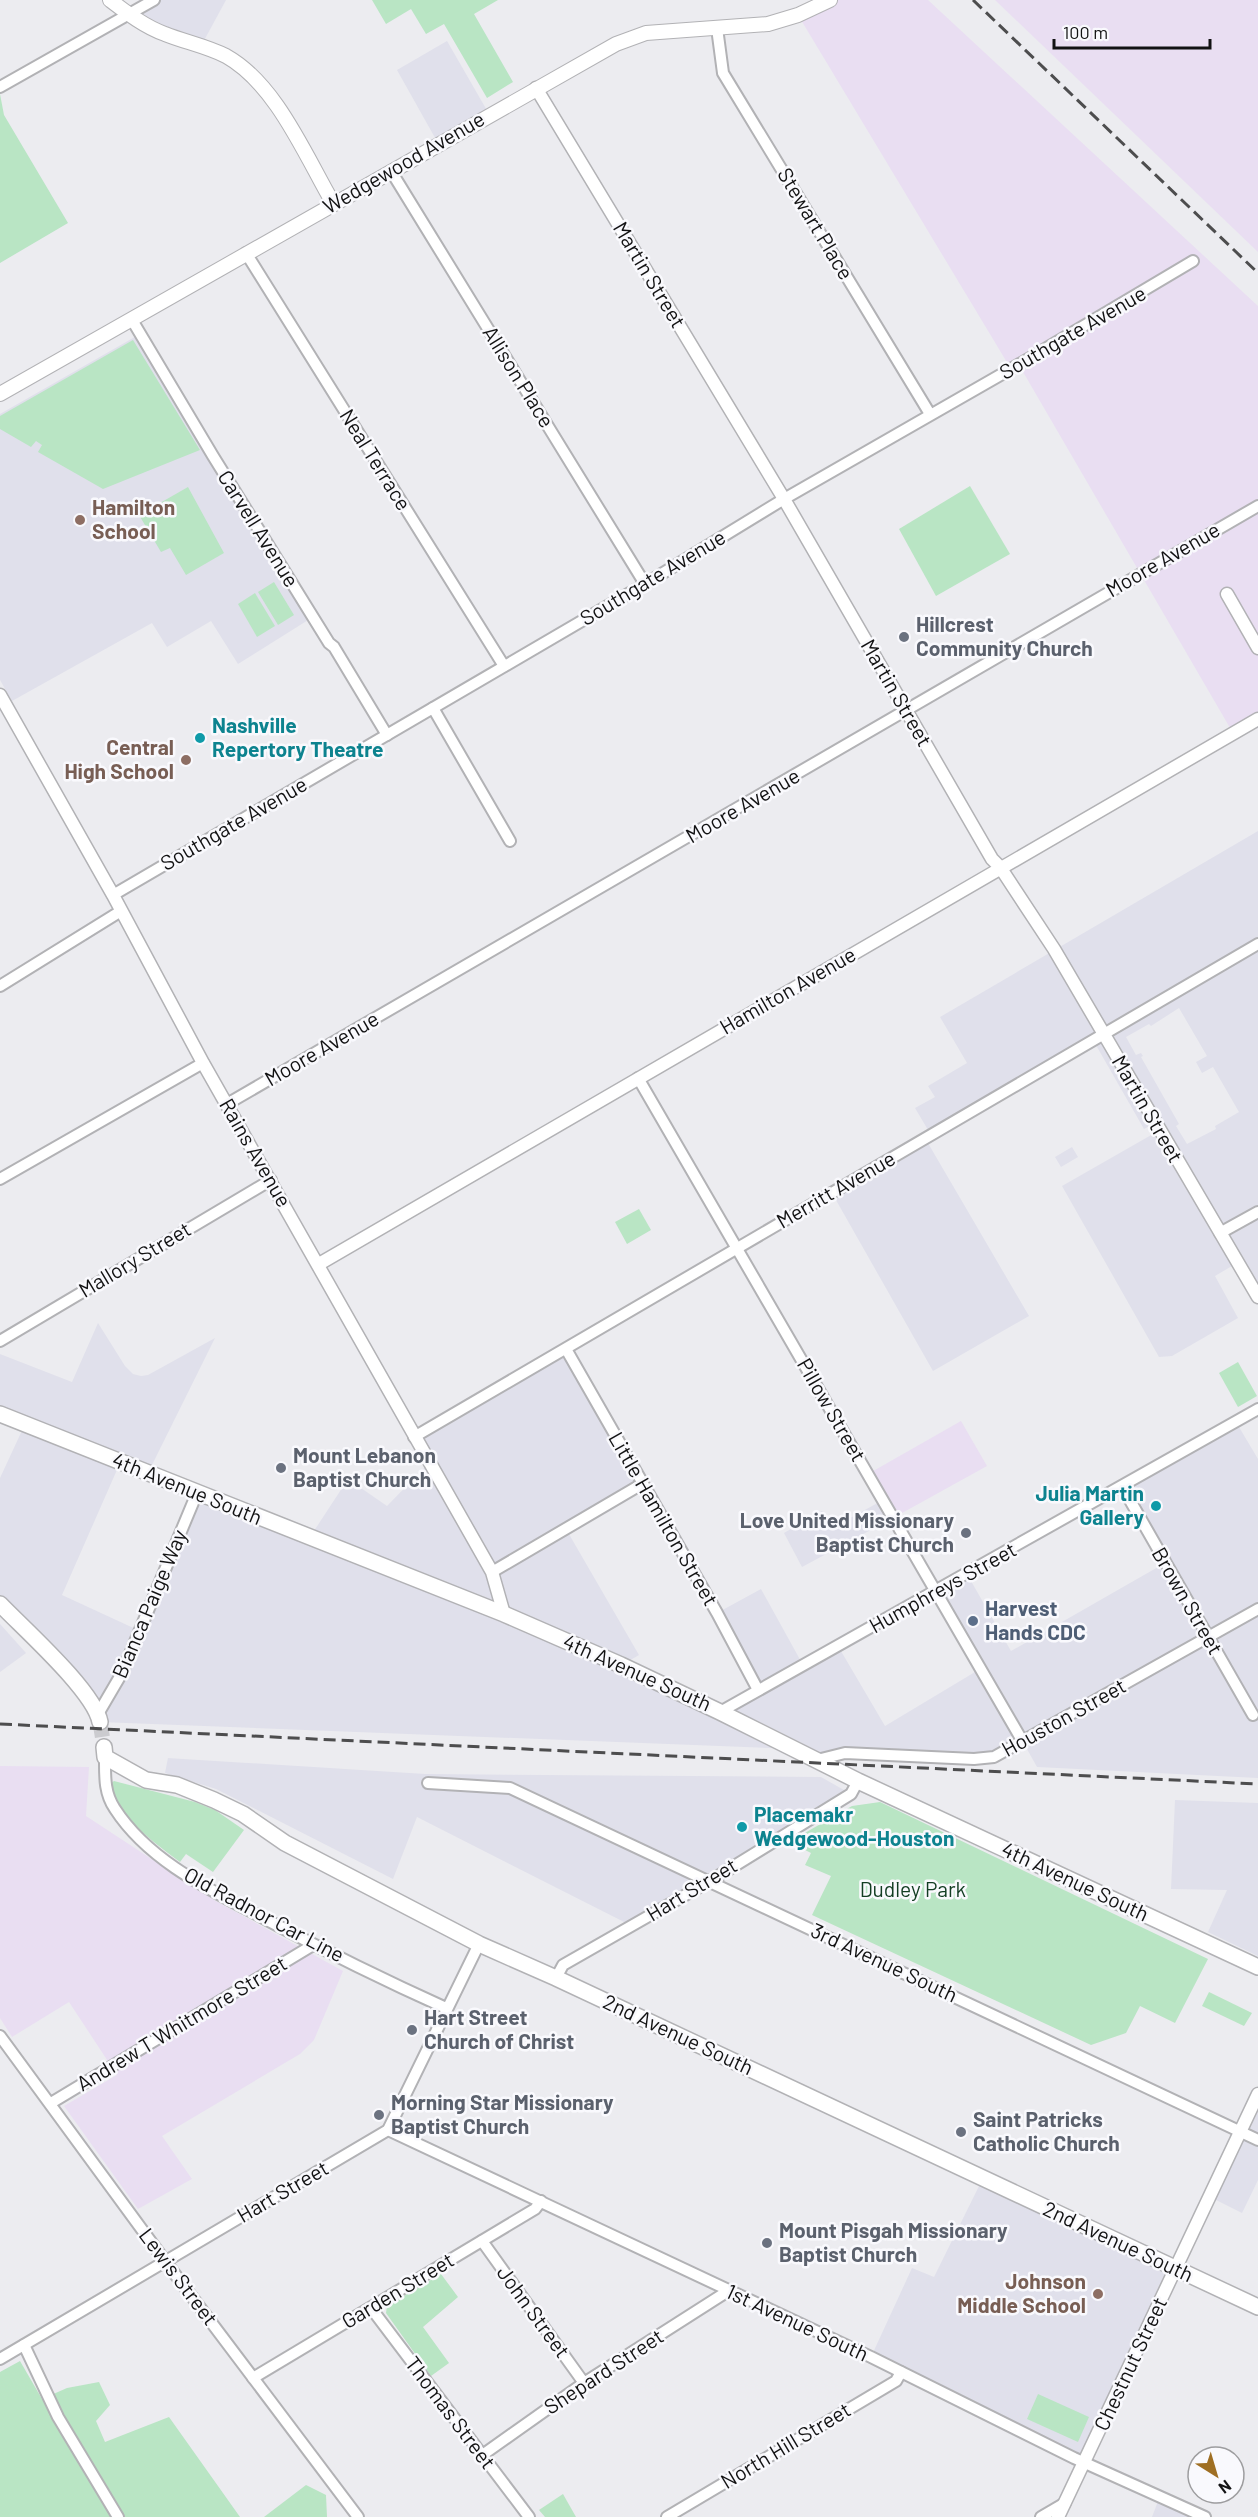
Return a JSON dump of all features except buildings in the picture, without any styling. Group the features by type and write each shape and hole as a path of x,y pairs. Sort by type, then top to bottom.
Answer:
{"main road":[{"path":"110,0 163,34 226,57 257,79 284,117 333,203"},
{"name":"Wedgewood Avenue","path":"0,394 616,44 646,33 780,21 830,0"},
{"name":"4th Avenue South","path":"0,1414 504,1614 720,1712 858,1781 1258,1967"},
{"path":"0,1604 81,1688 99,1718"},
{"name":"2nd Avenue South","path":"104,1752 146,1780 177,1785 243,1814 285,1843 479,1944 1258,2307"}],"street":[{"path":"0,87 154,0"},
{"name":"Stewart Place","path":"717,28 723,73 930,414"},
{"name":"Martin Street","path":"536,88 784,499 992,859 1000,867 1054,949 1258,1297"},
{"name":"Allison Place","path":"391,171 645,584"},
{"name":"Neal Terrace","path":"246,253 504,666"},
{"name":"Southgate Avenue","path":"113,895 645,584 784,499 1144,292 1193,261"},
{"name":"Carvell Avenue","path":"132,320 213,456 387,735"},
{"name":"Moore Avenue","path":"227,1104 1258,506"},
{"path":"1227,594 1258,648"},
{"name":"Rains Avenue","path":"0,695 113,895 203,1063 492,1572 504,1614"},
{"path":"433,708 510,841"},
{"name":"Hamilton Avenue","path":"319,1264 1258,719"},
{"path":"0,986 121,912"},
{"name":"Merritt Avenue","path":"414,1437 1258,944"},
{"path":"0,1179 203,1063"},
{"name":"Pillow Street","path":"638,1078 1023,1742"},
{"name":"Mallory Street","path":"0,1341 271,1180"},
{"path":"1220,1233 1258,1212"},
{"name":"Little Hamilton Street","path":"566,1349 758,1690"},
{"name":"Humphreys Street","path":"720,1712 1258,1409"},
{"path":"492,1572 642,1484"},
{"name":"Brown Street","path":"1125,1485 1126,1495 1253,1715"},
{"name":"Bianca Paige Way","path":"99,1718 122,1673 197,1493"},
{"name":"Houston Street","path":"817,1760 845,1753 984,1759 994,1757 1258,1609"},
{"name":"Old Radnor Car Line","path":"104,1752 105,1791 115,1810 138,1838 199,1884 314,1945 446,2008"},
{"name":"Hart Street","path":"555,1978 563,1965 710,1881 851,1794 858,1781"},
{"name":"3rd Avenue South","path":"428,1783 510,1788 1258,2140"},
{"path":"388,2130 479,1944"},
{"name":"Andrew T Whitmore Street","path":"51,2103 314,1945"},
{"name":"Lewis Street","path":"0,2036 165,2261 358,2517"},
{"name":"Chestnut Street","path":"1058,2517 1258,2094"},
{"name":"Hart Street","path":"2,2358 388,2130"},
{"name":"1st Avenue South","path":"388,2130 1205,2517"},
{"name":"Garden Street","path":"253,2378 535,2209 541,2201"},
{"name":"John Street","path":"482,2241 584,2383"},
{"name":"Shepard Street","path":"481,2456 584,2383 728,2291"},
{"name":"Thomas Street","path":"372,2308 529,2517"},
{"path":"24,2345 58,2417 118,2517"},
{"name":"North Hill Street","path":"667,2517 896,2381 901,2372"},
{"path":"1041,2517 1065,2503"}],"shaded area":[{"path":"154,0 226,0 201,46 130,14"},
{"path":"830,0 928,0 1258,306 1258,719 1233,733 1019,365 1011,369 798,15"},
{"path":"995,0 1258,0 1258,252"},
{"path":"447,41 489,114 438,143 397,70"},
{"path":"140,334 313,617 238,664 211,621 167,647 152,623 12,701 0,680 0,414"},
{"path":"1258,831 1258,1297 1237,1263 1215,1276 1238,1318 1172,1356 1159,1357 1062,1186 1160,1130 1155,1123 1144,1129 1093,1040 931,1135 915,1108 935,1097 928,1086 967,1063 940,1017","holes":["1179,1008 1207,1056 1196,1062 1202,1073 1213,1067 1239,1112 1215,1126 1216,1129 1187,1144 1176,1126 1179,1124 1141,1057 1143,1056 1141,1053 1136,1055 1126,1037 1149,1024 1151,1026"]},
{"path":"925,1138 1029,1316 933,1371 832,1193"},
{"path":"1072,1147 1078,1157 1061,1167 1055,1157"},
{"path":"98,1323 125,1366 133,1374 141,1376 148,1375 215,1338 148,1473 120,1463 62,1595 140,1631 197,1493 310,1537 348,1479 387,1506 429,1463 414,1437 566,1349 642,1484 566,1529 639,1655 622,1665 720,1711 758,1690 717,1613 761,1589 803,1665 838,1646 885,1726 980,1669 936,1592 967,1574 1011,1651 1165,1563 1125,1485 1236,1422 1258,1459 1258,1778 1037,1767 1023,1742 994,1757 845,1753 817,1760 795,1749 100,1722 0,1604 0,1478 25,1424 0,1414 0,1354 72,1382"},
{"path":"961,1421 987,1466 893,1518 868,1474"},
{"path":"883,1500 893,1518 802,1567 784,1533 822,1511 832,1528"},
{"path":"0,1624 26,1653 0,1672"},
{"path":"168,1758 425,1774 821,1777 851,1794 632,1926 417,1817 393,1879 216,1789 165,1773"},
{"path":"0,1766 89,1767 86,1816 214,1900 343,1971 314,2040 300,2054 162,2136 192,2179 138,2209 64,2106 117,2075 69,2002 12,2037 0,2018"},
{"path":"1175,1800 1258,1803 1258,1956 1208,1932 1227,1890 1171,1889"},
{"path":"1258,2094 1258,2180 1242,2213 1210,2197"},
{"path":"983,2178 1176,2269 1085,2462 871,2357 912,2268 934,2277"},
{"path":"1160,2496 1205,2517 1152,2517"}],"green space":[{"path":"372,0 498,0 474,14 513,82 487,98 444,24 426,34 411,9 386,24"},
{"path":"0,94 4,115 68,223 0,263"},
{"path":"133,340 200,450 103,489 38,452 42,445 36,441 31,447 0,429 0,416"},
{"name":"Hillcrest Community Church","path":"970,486 1010,554 936,596 899,529"},
{"path":"188,487 224,553 186,575 170,548 161,552 139,515"},
{"path":"274,582 294,615 278,625 258,592"},
{"path":"255,593 275,626 257,637 238,604"},
{"path":"639,1209 651,1230 627,1244 615,1222"},
{"path":"1238,1362 1257,1396 1238,1407 1219,1373"},
{"path":"114,1781 195,1802 215,1810 244,1830 213,1872 186,1854 180,1862 128,1818 113,1796 110,1784"},
{"name":"Dudley Park","path":"880,1802 1208,1959 1175,2023 1140,2006 1126,2033 1091,2045 812,1915 831,1876 805,1865 811,1853 789,1842 852,1806"},
{"path":"1209,1992 1252,2013 1244,2026 1202,2006"},
{"path":"441,2274 458,2297 423,2327 449,2363 431,2376 386,2313 387,2306"},
{"path":"20,2361 42,2399 67,2388 99,2382 110,2405 96,2421 105,2442 169,2417 240,2517 0,2517 0,2372"},
{"path":"1038,2394 1089,2417 1078,2442 1027,2419"},
{"path":"306,2485 326,2495 327,2517 264,2517"},
{"path":"563,2494 576,2517 545,2517 539,2510"}],"tunnel":[{"path":"100,1722 104,1747"}],"railway":[{"path":"973,0 1258,273"},
{"path":"0,1724 1258,1784"}],"place":[{"name":"Hamilton School","path":"80,520"},
{"name":"Hillcrest Community Church","path":"904,637"},
{"name":"Nashville Repertory Theatre","path":"200,738"},
{"name":"Central High School","path":"186,760"},
{"name":"Mount Lebanon Baptist Church","path":"281,1468"},
{"name":"Julia Martin Gallery","path":"1156,1506"},
{"name":"Love United Missionary Baptist Church","path":"966,1533"},
{"name":"Harvest Hands CDC","path":"973,1621"},
{"name":"Placemakr Wedgewood-Houston","path":"742,1827"},
{"name":"Hart Street Church of Christ","path":"412,2030"},
{"name":"Morning Star Missionary Baptist Church","path":"379,2115"},
{"name":"Saint Patricks Catholic Church","path":"961,2132"},
{"name":"Mount Pisgah Missionary Baptist Church","path":"767,2243"},
{"name":"Johnson Middle School","path":"1098,2294"}]}
